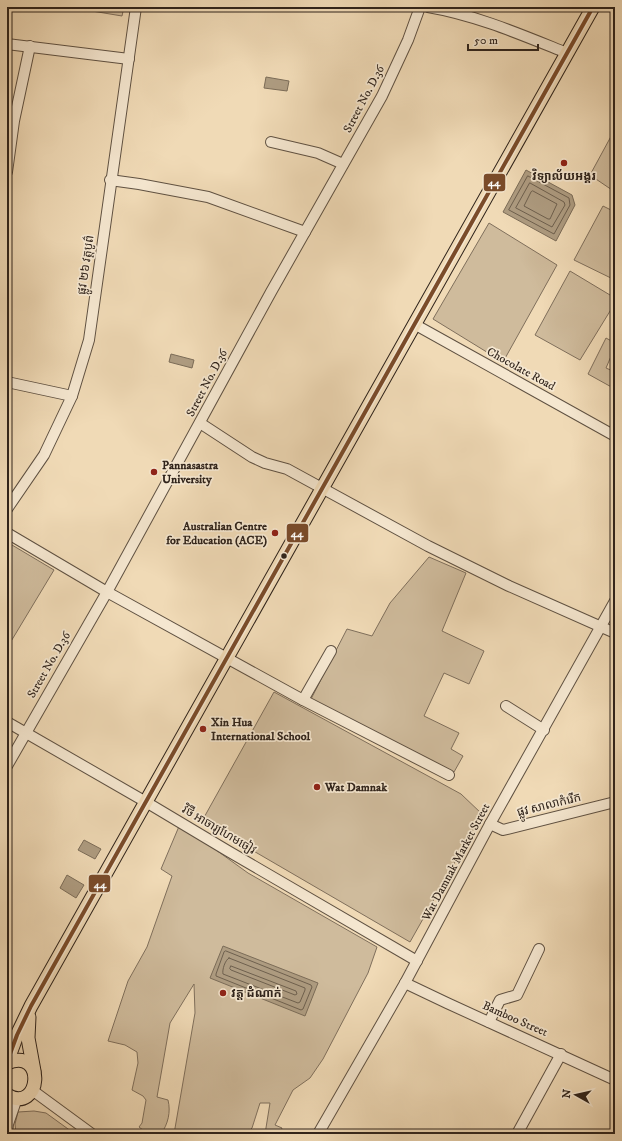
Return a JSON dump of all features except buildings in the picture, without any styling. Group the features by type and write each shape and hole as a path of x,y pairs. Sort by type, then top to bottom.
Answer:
{"main road":[{"path":"7,1063 12,1037 31,1006 593,7"},
{"path":"10,1097 26,1096 35,1084 36,1078 28,1038 31,1006"},
{"path":"7,1063 13,1060 20,1060 31,1066 35,1072"}],"street":[{"name":"ផ្លូវ ២៦ វត្តបូព៌","path":"7,509 44,455 72,396 89,340 110,180 136,7"},
{"name":"Street No. D.36","path":"7,766 107,592 392,77 420,7"},
{"path":"428,7 470,17 567,53"},
{"path":"7,44 128,59"},
{"path":"7,172 14,121 30,46"},
{"path":"271,142 318,152 343,164"},
{"path":"110,180 208,197 305,232"},
{"name":"Chocolate Road","path":"414,324 615,436"},
{"path":"7,382 72,396"},
{"path":"200,423 252,457 265,463 287,469 323,487 428,546 509,586 615,633"},
{"path":"7,532 107,592 303,700 449,775"},
{"name":"Wat Damnak Market Street","path":"318,1134 405,983 490,824 615,601"},
{"path":"303,700 331,651"},
{"path":"506,706 544,730"},
{"name":"វិថី អាចារ្យហែមចៀវ","path":"7,722 417,961"},
{"name":"ផ្លូវ សាលាកំរើក","path":"490,824 503,830 615,802"},
{"path":"489,1022 500,1000 517,995 539,949"},
{"name":"Bamboo Street","path":"405,983 447,1004 562,1054 615,1080"},
{"path":"517,1134 562,1054"},
{"path":"32,1090 92,1134"},
{"path":"7,1134 10,1097"}],"shaded area":[{"path":"92,7 124,7 122,16 92,11"},
{"path":"615,129 615,192 590,175"},
{"path":"603,206 615,212 615,280 574,260"},
{"path":"489,223 557,265 503,362 433,319"},
{"path":"570,271 615,298 615,303 580,360 535,335"},
{"path":"606,338 615,343 615,347 606,368 615,372 615,389 588,374"},
{"path":"7,542 54,570 7,648"},
{"path":"429,557 466,573 442,631 484,651 469,684 444,673 424,716 459,733 451,749 463,756 454,772 311,699 347,629 372,636 390,603"},
{"path":"274,692 461,794 482,814 410,942 202,821"},
{"name":"វត្ត ដំំណាក់","path":"180,824 248,873 377,947 368,973 323,1059 310,1078 293,1090 275,1125 282,1128 280,1134 265,1134 270,1103 260,1103 252,1128 246,1134 174,1134 195,1013 194,984 170,1023 157,1097 168,1100 169,1104 168,1118 161,1134 156,1134 154,1132 148,1134 139,1127 142,1123 146,1100 143,1096 132,1090 138,1063 137,1052 125,1045 108,1041 128,981 147,947 172,876 161,869"},
{"path":"34,1111 46,1113 75,1134 16,1134 15,1124 18,1112"}],"water":[{"path":"266,77 289,81 287,91 264,88"},
{"path":"526,170 572,195 575,205 556,241 503,212"},
{"path":"171,354 194,360 192,368 169,362"},
{"path":"84,840 101,849 95,859 78,850"},
{"path":"67,875 84,885 76,898 60,888"},
{"path":"223,946 318,983 305,1016 210,978"}],"transit line":[{"name":"44","path":"7,1062 17,1035 31,1006 593,7"}],"place":[{"name":"វិទ្យាល័យអង្គរ","path":"564,163"},
{"name":"Pannasastra University","path":"154,472"},
{"name":"Australian Centre for Education (ACE)","path":"275,533"},
{"name":"Xin Hua International School","path":"203,729"},
{"name":"Wat Damnak","path":"317,787"},
{"name":"វត្ត ដំំណាក់","path":"223,993"}]}
